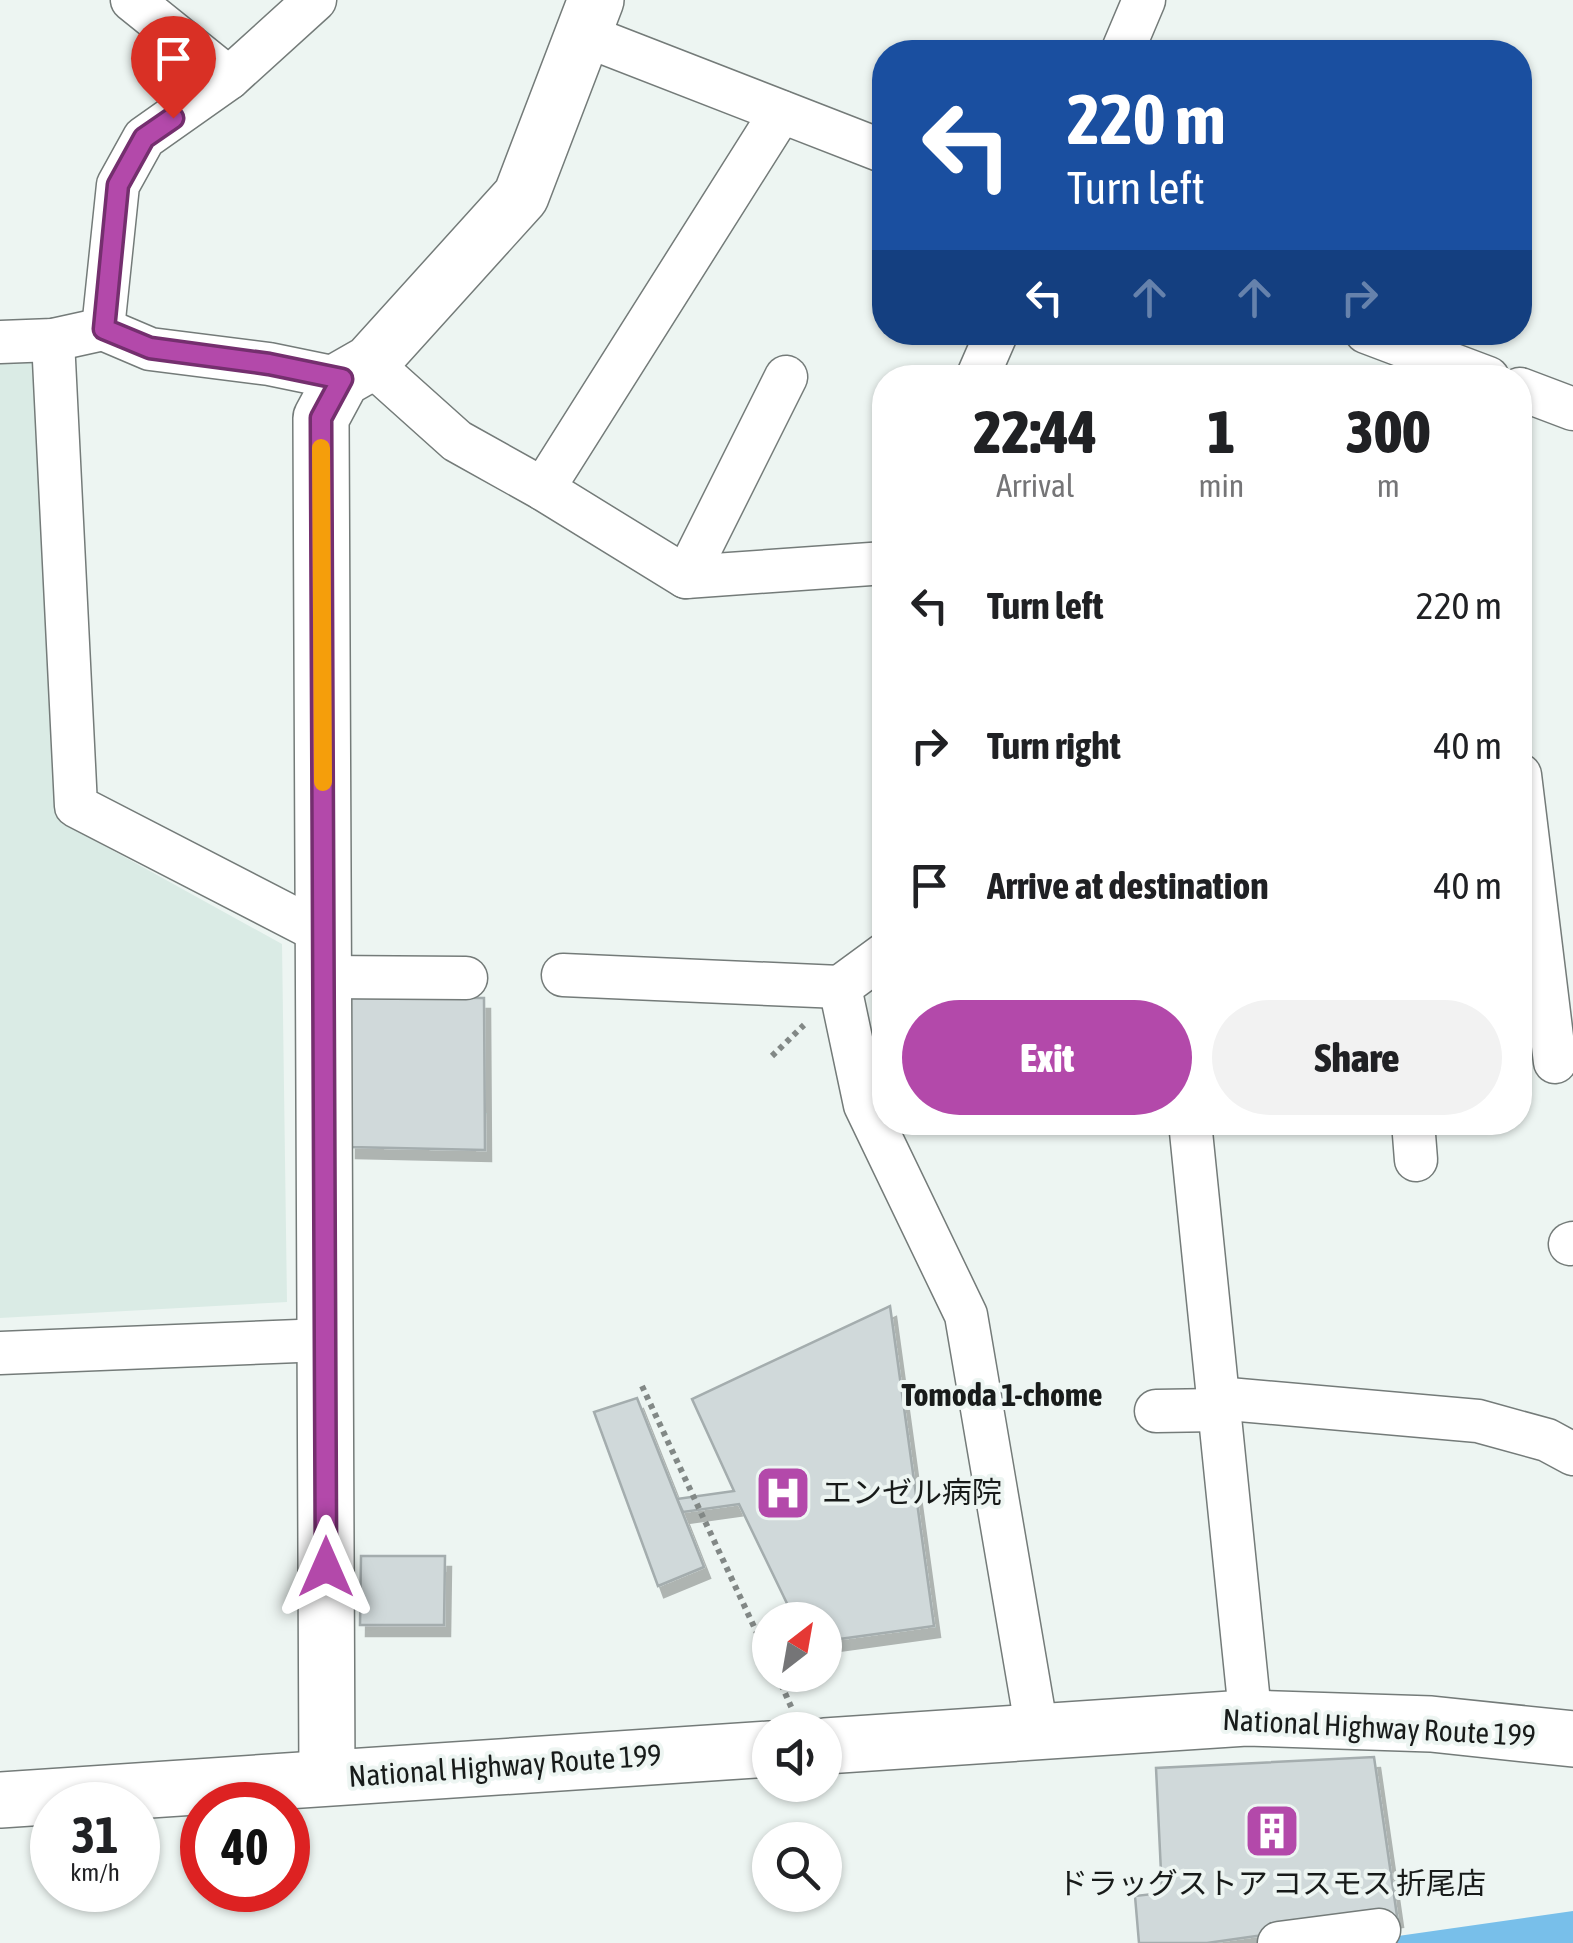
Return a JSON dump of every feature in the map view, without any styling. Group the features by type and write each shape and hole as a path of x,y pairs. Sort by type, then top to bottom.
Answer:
{"main road":[{"path":"326,1777 321,418 356,371 521,196 590,18"},
{"name":"National Highway Route 199","path":"842,1738 1037,1732 1246,1718 1431,1724 1573,1739"},
{"name":"National Highway Route 199","path":"0,1800 752,1743"}],"street":[{"path":"132,0 230,78"},
{"path":"104,329 118,185 144,138 230,78 315,0"},
{"path":"1127,40 1144,0"},
{"path":"590,18 782,112 872,147"},
{"path":"543,489 782,112"},
{"path":"0,342 54,340 104,329 150,348 356,371 457,442 543,489 686,577 872,563"},
{"path":"54,340 76,806 324,955 466,978"},
{"path":"1399,345 1450,365"},
{"path":"686,577 786,377"},
{"path":"1532,394 1573,409"},
{"path":"1532,894 1549,1062"},
{"path":"563,975 840,987 872,964"},
{"path":"840,987 865,1105 872,1120"},
{"path":"879,1135 966,1316 1037,1732"},
{"path":"1192,1143 1248,1693 1246,1718"},
{"path":"0,1353 324,1340"},
{"path":"1156,1411 1218,1404 1478,1421 1547,1440 1573,1454"},
{"path":"1279,1943 1378,1930"}],"path":[{"path":"642,1386 752,1622"}],"shaded area":[{"path":"38,353 72,828 282,944 287,1302 0,1318 0,355"}],"green space":[{"path":"1532,1012 1535,1056 1532,1056"}],"water":[{"path":"1573,1911 1573,1943 1349,1943"}],"building":[{"path":"350,997 484,998 485,1150 350,1147"},
{"name":"エンゼル病院","path":"890,1306 934,1626 842,1639 842,1602 786,1602 739,1504 683,1512 677,1499 734,1491 692,1399"},
{"path":"637,1398 704,1567 658,1586 594,1412"},
{"path":"361,1556 445,1556 444,1625 360,1625"},
{"name":"ドラッグストア コスモス 折尾店","path":"1374,1757 1397,1916 1207,1943 1139,1943 1135,1896 1162,1893 1156,1768"}],"slow traffic":[{"path":"321,448 323,782"}],"place":[{"name":"エンゼル病院","path":"783,1493"},
{"name":"ドラッグストア コスモス 折尾店","path":"1272,1831"}],"district":[{"name":"Tomoda 1-chome","path":"1002,1395"}],"route":[{"path":"173,118 144,138 118,185 104,329 150,348 269,364 342,379 321,418 326,1567"}]}
